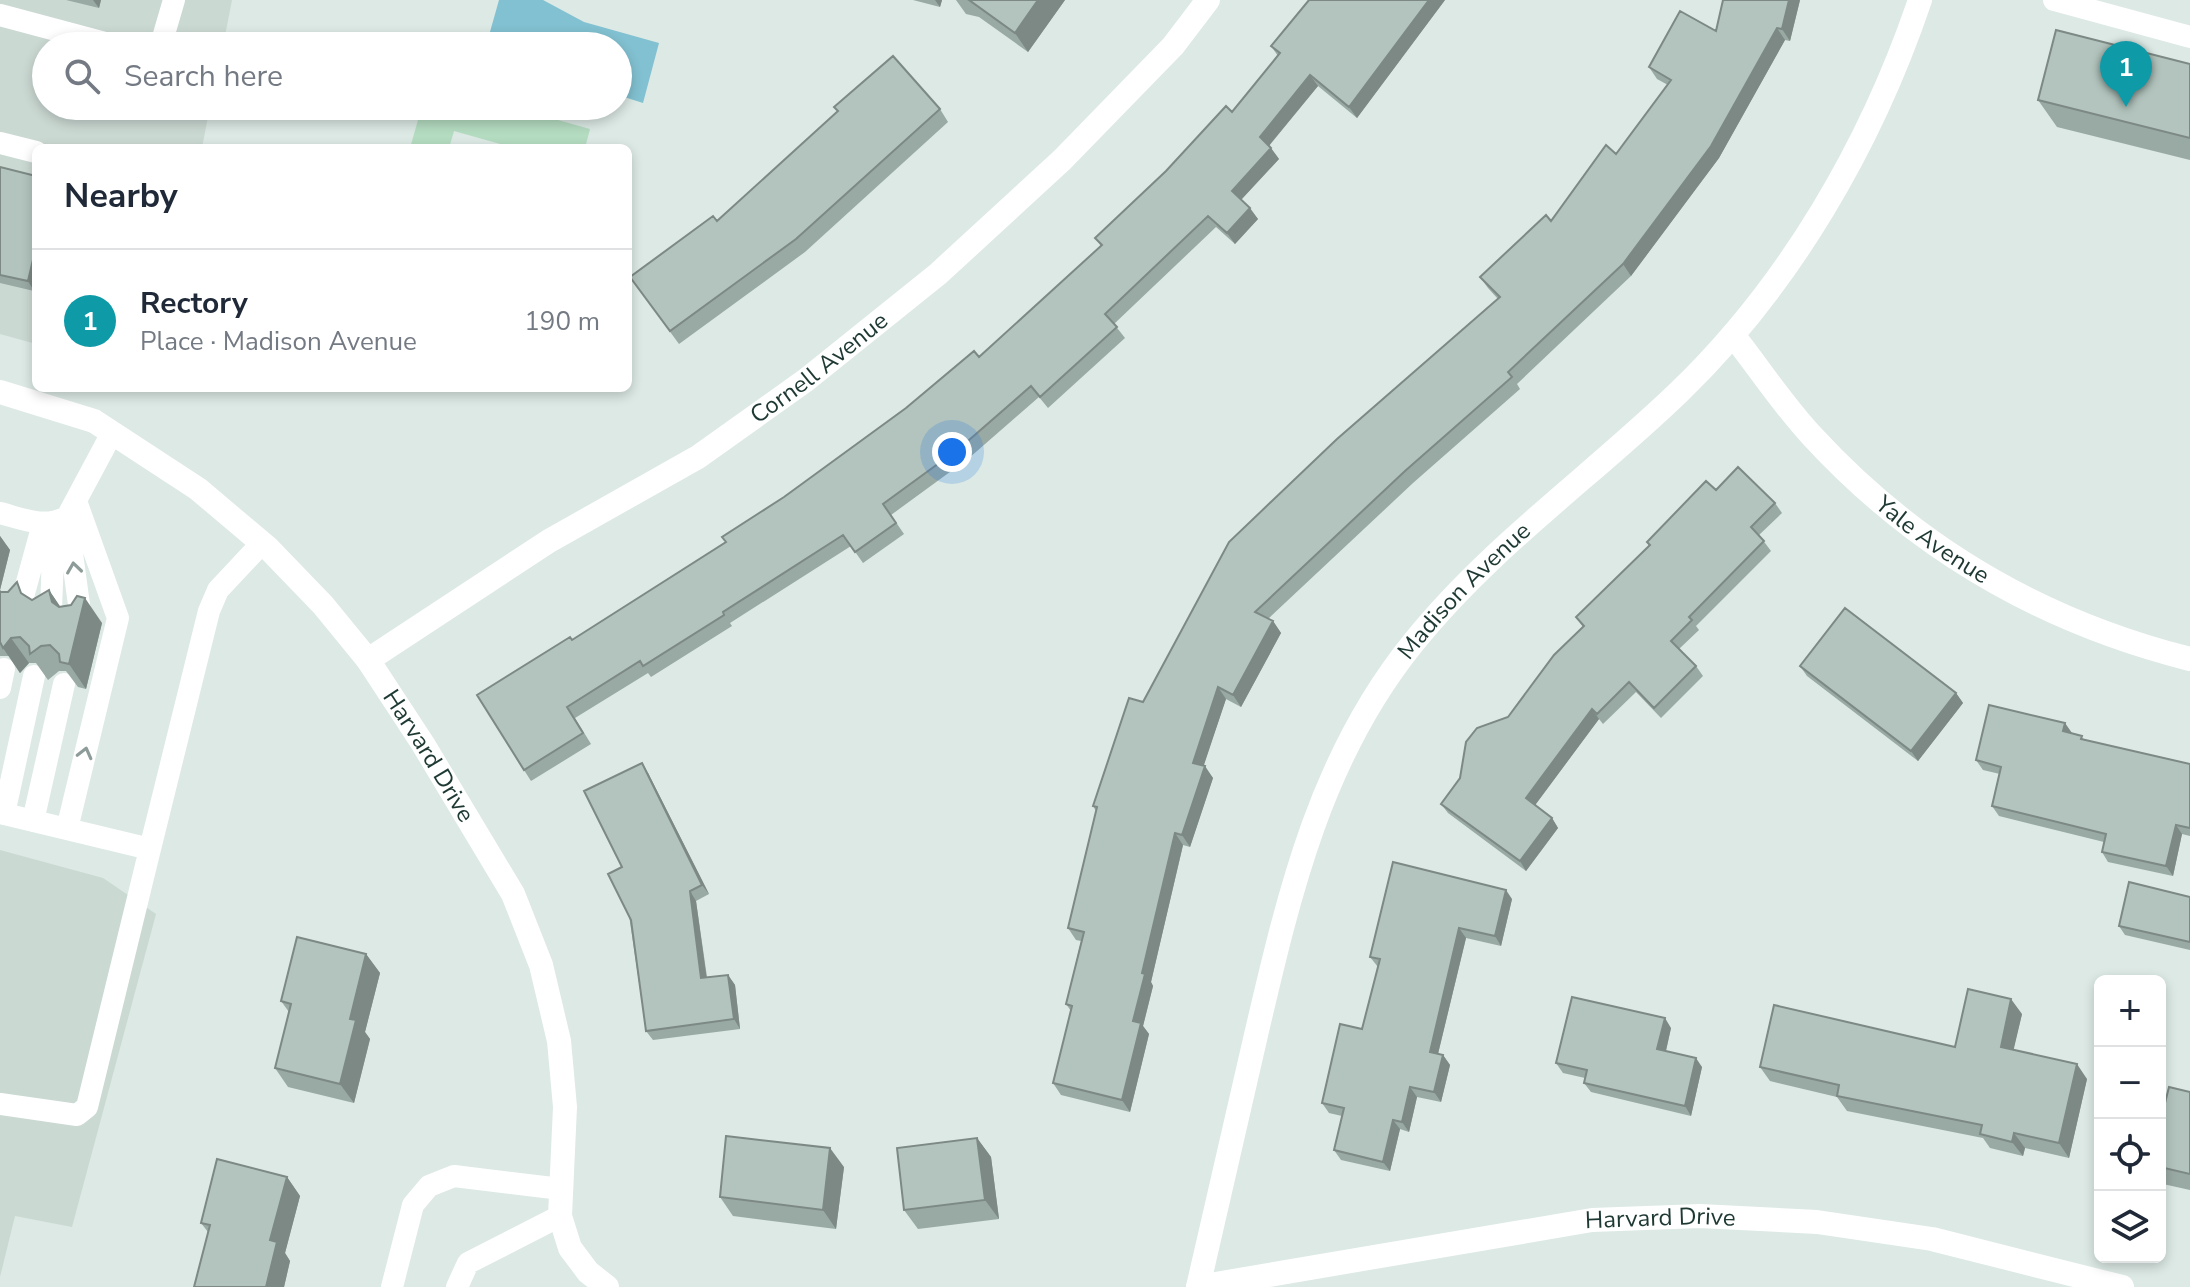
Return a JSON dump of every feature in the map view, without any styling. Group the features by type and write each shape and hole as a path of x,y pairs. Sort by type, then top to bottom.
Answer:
{"street":[{"name":"Cornell Avenue","path":"368,660 549,541 698,457 806,380 938,274 1062,160 1173,46 1208,0"},
{"name":"Madison Avenue","path":"1198,1287 1291,886 1317,809 1358,724 1411,644 1474,573 1678,392 1733,335 1786,266 1846,168 1884,92 1920,0"},
{"name":"Yale Avenue","path":"1733,335 1810,434 1878,503 1950,557 2055,613 2124,642 2190,659"},
{"name":"Harvard Drive","path":"0,392 52,396 198,489 262,543 323,605 368,660 423,744 513,894 541,965 559,1041 563,1081 560,1216 570,1248 588,1272 607,1287"},
{"name":"Harvard Drive","path":"1198,1287 1592,1220 1700,1216 1817,1222 1917,1236 2043,1277 2122,1287"}],"lane":[{"path":"165,32 174,0"},
{"path":"2054,0 2190,37"},
{"path":"0,15 64,32"},
{"path":"0,143 32,151"},
{"path":"21,604 60,517 112,433"},
{"path":"0,513 60,517"},
{"path":"51,611 60,517"},
{"path":"60,517 81,619"},
{"path":"60,517 118,618 67,829"},
{"path":"0,1104 77,1115 87,1107 209,611 218,590 262,543"},
{"path":"34,676 2,814 150,849"},
{"path":"33,821 64,684"},
{"path":"392,1287 413,1205 429,1186 454,1176 561,1189"},
{"path":"457,1287 468,1263 560,1216"}],"shaded area":[{"path":"0,0 232,0 226,32 32,32 32,120 207,120 203,144 32,144 32,343 0,334"},
{"path":"0,850 103,878 156,914 72,1227 15,1216 0,1277"}],"green space":[{"path":"418,120 558,120 590,129 586,144 500,144 454,131 450,144 411,144"}],"water":[{"path":"499,0 543,0 584,22 620,32 490,32"},
{"path":"632,35 659,43 643,103 632,99"}],"building":[{"path":"969,0 1038,0 1015,33"},
{"path":"1309,0 1429,0 1349,107 1310,75 1260,137 1271,148 1232,191 1250,208 1227,233 1208,216 1105,314 1117,327 1040,397 1031,386 961,447 883,504 896,523 855,552 843,535 643,666 640,661 567,707 583,733 524,770 477,695 570,637 572,640 726,542 722,537 784,497 906,408 974,351 979,357 1102,245 1095,238 1166,171 1226,106 1232,112 1280,53 1271,46"},
{"path":"1723,0 1789,0 1782,29 1777,28 1711,146 1623,264 1508,372 1512,377 1405,471 1255,612 1273,621 1233,695 1218,687 1193,763 1205,766 1182,835 1175,833 1142,973 1145,974 1133,1021 1141,1023 1122,1100 1053,1083 1072,1006 1066,1004 1084,932 1068,928 1097,807 1093,806 1129,698 1143,702 1229,542 1337,439 1500,297 1480,277 1546,215 1551,221 1606,145 1616,154 1671,80 1649,67 1680,11 1716,31"},
{"path":"2056,30 2190,64 2190,138 2038,100"},
{"path":"893,56 940,109 796,239 670,331 632,276 713,216 717,221 838,111 834,107"},
{"path":"0,167 32,175 32,264 28,281 0,275"},
{"path":"1738,467 1775,503 1751,527 1764,541 1689,617 1692,620 1671,641 1696,666 1654,708 1629,682 1597,714 1592,709 1526,798 1552,818 1520,861 1441,804 1460,778 1466,742 1477,728 1508,717 1554,655 1584,626 1576,617 1650,545 1647,542 1706,481 1716,490"},
{"path":"17,582 21,593 32,600 49,590 52,602 59,607 71,605 77,596 85,598 69,664 60,662 59,654 50,645 41,646 30,654 29,646 20,637 11,638 3,648 0,642 0,592 8,592"},
{"path":"1845,608 1956,693 1911,751 1800,666"},
{"path":"1989,705 2065,723 2063,731 2082,736 2081,739 2190,764 2190,828 2176,825 2166,866 2102,852 2106,834 1992,806 2001,767 1976,760"},
{"path":"642,763 702,885 690,891 701,978 728,975 734,1019 646,1031 631,920 608,874 622,867 584,791"},
{"path":"1393,862 1506,890 1495,936 1459,928 1430,1052 1443,1055 1434,1092 1410,1087 1402,1122 1393,1120 1383,1162 1334,1150 1344,1108 1322,1103 1340,1024 1362,1029 1380,959 1370,957"},
{"path":"2129,882 2190,897 2190,942 2119,926"},
{"path":"297,937 366,954 350,1019 356,1020 340,1084 275,1068 291,1004 281,1001"},
{"path":"1968,989 2011,999 2001,1047 2077,1064 2059,1143 2014,1133 2012,1142 1980,1134 1982,1125 1837,1096 1839,1085 1760,1067 1774,1005 1955,1047"},
{"path":"1572,997 1665,1018 1657,1049 1696,1058 1685,1106 1584,1083 1587,1070 1556,1063"},
{"path":"2169,1087 2190,1092 2190,1174 2166,1168 2166,1099"},
{"path":"726,1136 830,1148 823,1210 720,1197"},
{"path":"977,1138 985,1200 904,1210 897,1148"},
{"path":"217,1159 287,1177 270,1240 277,1242 266,1287 194,1287 210,1225 201,1223"}],"place":[{"name":"Rectory","path":"2126,107"}]}
